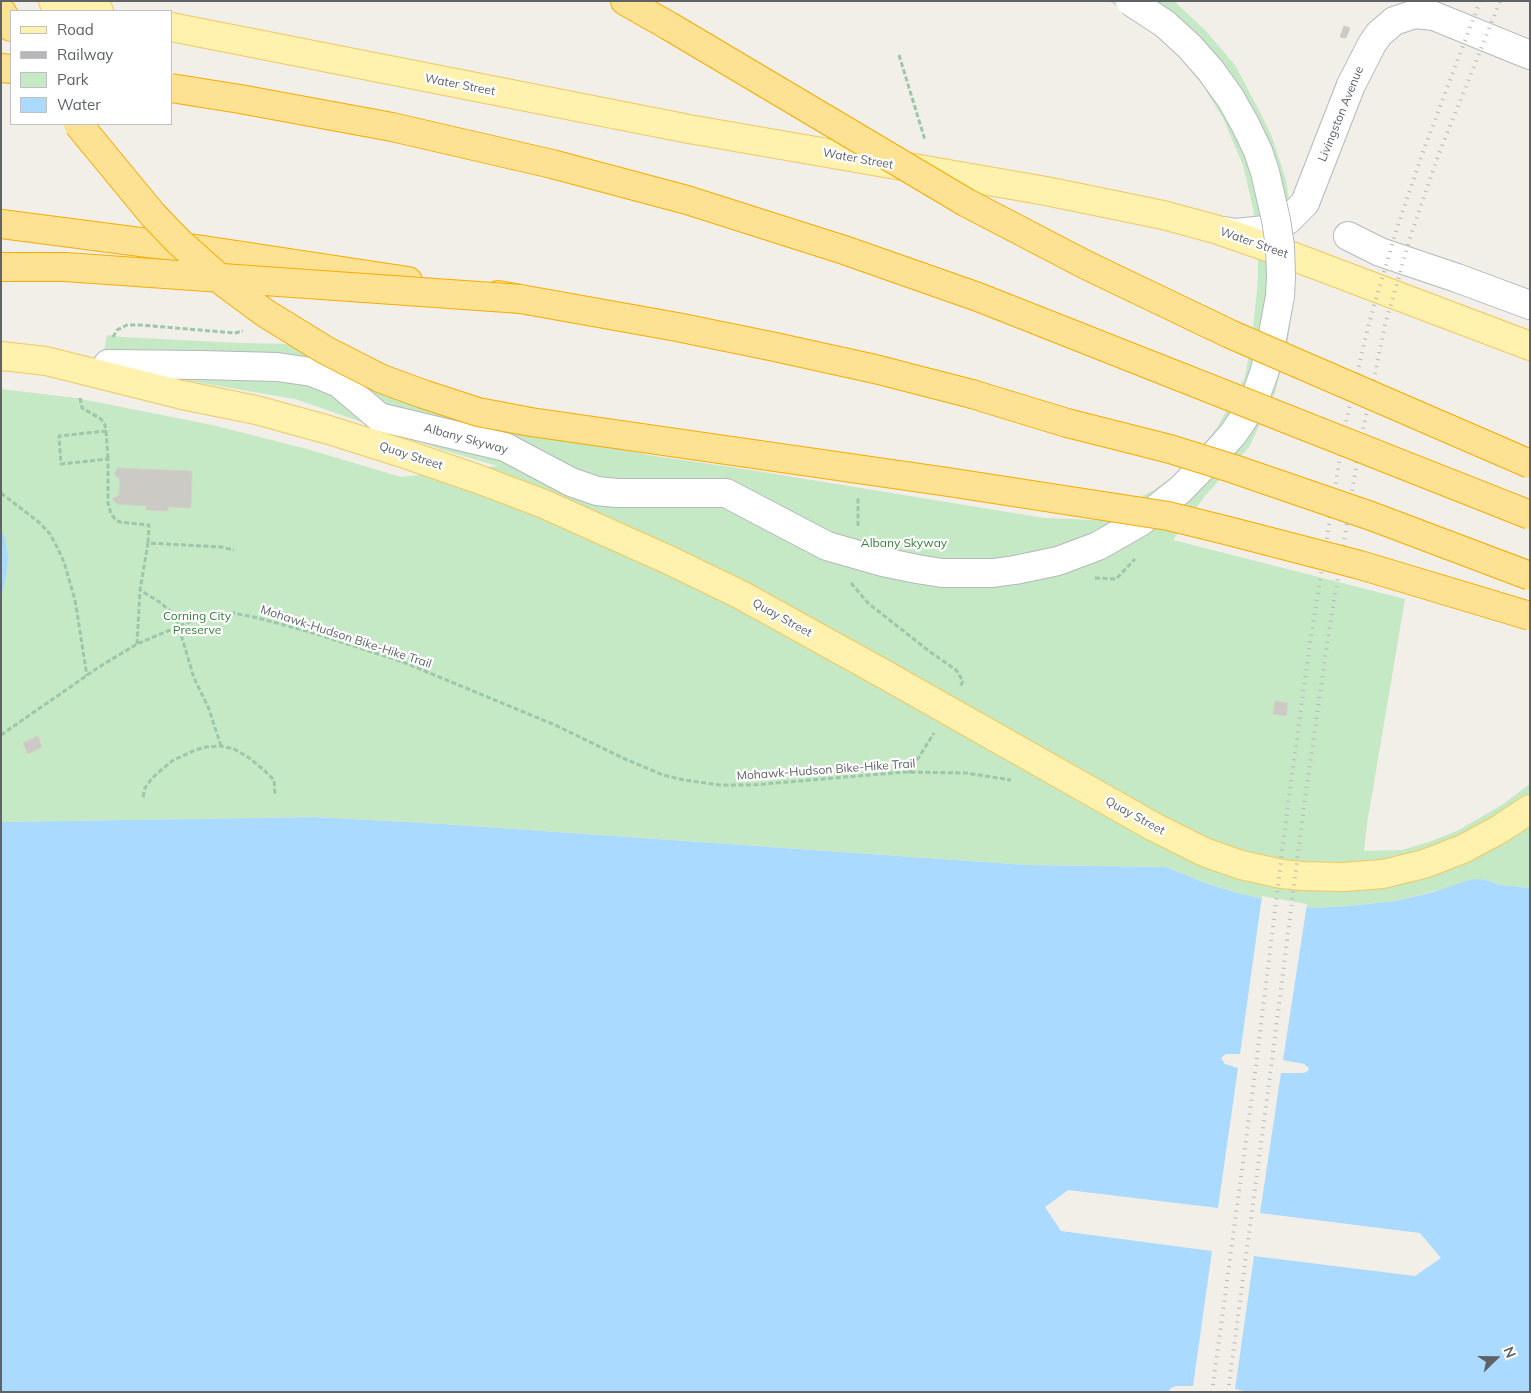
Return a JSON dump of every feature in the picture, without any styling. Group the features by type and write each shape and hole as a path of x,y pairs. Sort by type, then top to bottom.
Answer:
{"highway":[{"path":"625,1 967,203 1086,265 1230,334 1530,464"},
{"path":"1,11 10,25"},
{"path":"172,88 392,128 552,164 696,202 844,250 978,297 1530,515"},
{"path":"79,125 153,215 178,241 227,285 272,318 332,354 382,379 423,394 478,412 531,422 948,482 1168,516 1360,565 1530,616"},
{"path":"1,224 60,230 358,272 521,299 676,327 875,369 972,394 1068,424 1170,449 1243,472 1371,516 1530,576"},
{"path":"1,266 65,267 521,299"}],"main road":[{"path":"53,1 94,10"},
{"name":"Water Street","path":"172,27 541,101 1109,203 1163,215 1215,229 1276,250 1530,346"},
{"name":"Quay Street","path":"1,356 46,361 182,395 256,410 406,454 544,504 630,542 741,595 1154,827 1204,852 1232,863 1261,870 1302,876 1343,878 1383,874 1424,864 1463,849 1494,833 1530,809"}],"street":[{"name":"Albany Skyway","path":"108,364 277,367 312,372 339,383 379,416 504,447 571,482 597,491 616,493 726,493 827,546 883,562 942,573 993,573 1058,561 1098,546 1140,522 1181,489 1217,452 1244,418 1255,398 1264,373 1280,296 1280,246 1276,220 1265,172 1258,151 1245,124 1231,98 1212,71 1190,47 1165,24 1130,1"},
{"name":"Livingston Avenue","path":"1215,229 1236,233 1265,230 1288,220 1305,203 1351,85 1372,44 1379,34 1394,22 1415,14 1434,16 1530,55"},
{"path":"1348,236 1380,252 1457,278 1530,306"}],"path":[{"path":"899,55 925,140"},
{"path":"108,364 114,335 117,330 124,326 140,325 235,333 247,328"},
{"path":"80,394 82,408 101,419 105,425 108,459 108,503 111,514 120,522 149,525 140,590 137,644"},
{"path":"106,431 59,436 61,464 108,459"},
{"path":"827,546 848,539 858,527 858,492"},
{"path":"1,493 40,523 50,534 57,547 64,562 75,600 87,676"},
{"path":"148,543 221,547 234,550"},
{"path":"850,583 868,603 956,670 963,681 958,690"},
{"path":"140,590 161,603 177,620 194,678 209,709 221,746"},
{"name":"Mohawk-Hudson Bike-Hike Trail","path":"1,735 120,653 137,644 205,616 233,613 310,632 403,662 556,725 662,775 684,780 720,785 752,785 909,773 966,773 1012,780"},
{"path":"909,773 934,733"},
{"path":"143,797 148,783 161,769 172,761 195,750 221,746 234,749 248,757 265,771 274,780 275,795"}],"green space":[{"name":"Corning City Preserve","path":"1109,1 1174,1 1205,30 1235,65 1272,137 1286,180 1293,227 1293,298 1288,340 1275,393 1249,447 1205,496 1173,540 1405,599 1364,851 1402,850 1457,831 1502,805 1530,784 1530,888 1501,885 1482,879 1395,901 1312,908 1241,894 1205,883 1166,867 1027,865 443,824 315,817 1,822 1,389 76,398 212,425 307,449 401,477 498,466 443,450 295,399 101,366 107,335 239,343 291,344 491,419 648,455 1044,518 1096,520 1154,490 1183,469 1217,428 1245,377 1252,339 1258,280 1258,252 1253,208 1243,165 1223,118 1203,86 1177,53 1144,24"}],"water":[{"path":"1,531 5,537 8,557 1,598"},
{"path":"315,817 443,824 1027,865 1166,867 1205,883 1241,894 1312,908 1395,901 1433,892 1470,880 1482,879 1501,885 1530,888 1530,1392 1,1392 1,822"}],"pier":[{"path":"1262,896 1307,904 1283,1060 1304,1064 1309,1068 1304,1073 1281,1073 1260,1213 1420,1233 1441,1258 1415,1276 1254,1256 1235,1389 1249,1392 1168,1392 1176,1386 1193,1386 1212,1251 1061,1231 1045,1207 1068,1190 1218,1208 1238,1068 1225,1064 1221,1058 1226,1054 1240,1054"}],"building":[{"path":"1344,26 1350,28 1346,38 1340,37"},
{"path":"118,468 192,471 191,508 168,507 168,511 146,510 147,506 117,504 112,499 119,495 120,479 114,474"},
{"path":"1275,701 1288,703 1286,716 1273,714"},
{"path":"38,736 42,747 28,754 23,743"}],"railway":[{"path":"1212,1392 1310,643 1345,426 1369,323 1397,228 1424,149 1480,1"},
{"path":"1228,1392 1304,806 1327,644 1359,449 1385,325 1411,235 1438,156 1500,1"}]}
